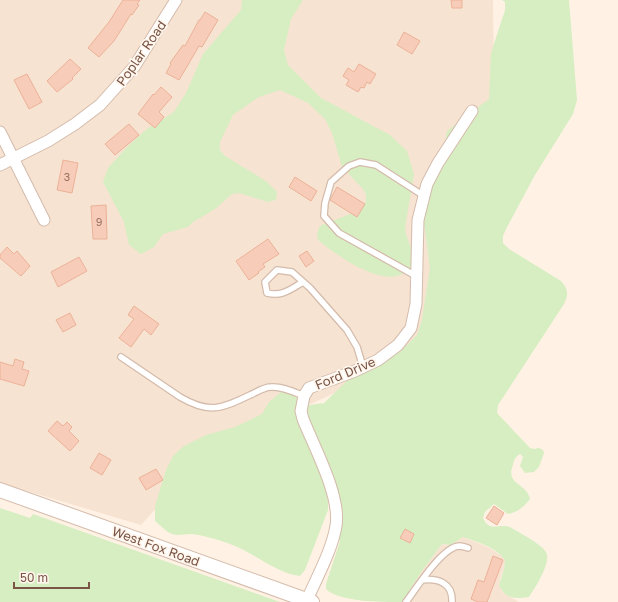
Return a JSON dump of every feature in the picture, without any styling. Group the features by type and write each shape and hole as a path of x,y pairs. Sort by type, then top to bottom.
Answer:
{"street":[{"name":"Poplar Road","path":"0,165 48,141 76,124 100,105 134,67 176,0"},
{"name":"Ford Drive","path":"310,601 330,547 336,526 337,515 336,502 322,463 303,419 301,411 304,396 309,388 378,360 398,345 411,328 416,304 418,220 427,184 438,163 472,111"},
{"path":"0,132 44,220"},
{"name":"West Fox Road","path":"0,490 310,601"}],"lane":[{"path":"417,276 339,233 324,216 325,203 331,182 349,166 360,162 376,165 424,196"},
{"path":"303,282 285,293 274,295 267,293 265,282 278,270 292,272 303,282 348,330 357,347 363,367"},
{"path":"121,357 180,397 206,408 224,406 269,387 282,388 304,396"},
{"path":"406,602 440,558 450,550 459,546 468,548"},
{"path":"422,580 434,579 446,584 451,593 452,602"}],"shaded area":[{"path":"0,0 493,0 494,90 431,204 438,316 409,359 239,437 169,494 141,525 0,483"},
{"path":"463,537 488,547 502,556 505,560 504,569 500,579 502,592 519,602 402,602 442,544 448,545"}],"green space":[{"path":"242,0 303,0 291,19 284,50 288,65 321,98 390,135 407,151 414,174 405,228 413,256 412,266 408,271 391,277 369,272 346,260 318,240 317,233 320,226 355,212 366,202 366,195 363,189 342,167 332,133 325,119 308,103 280,90 259,97 233,115 220,142 220,150 225,156 266,181 277,192 276,200 268,202 239,193 232,194 215,209 193,222 188,227 163,234 154,247 141,254 129,245 124,222 103,182 108,168 129,145 147,129 174,112 186,93 203,54 241,10"},
{"path":"502,0 569,0 577,100 573,114 535,175 503,236 503,243 509,249 561,281 567,292 567,297 564,304 498,405 497,413 530,448 539,448 543,450 544,453 539,467 534,472 525,473 520,466 523,457 520,454 516,457 511,472 514,480 525,490 530,499 520,509 508,514 494,504 485,512 483,518 488,525 491,526 510,527 535,542 546,552 547,562 545,568 532,593 529,597 515,598 504,593 499,585 505,560 491,548 463,537 451,545 442,544 402,602 350,599 340,597 332,593 326,589 326,584 340,541 337,537 339,529 323,480 328,502 328,510 305,570 300,576 283,572 235,546 213,538 190,534 176,535 168,532 155,521 155,506 166,470 173,456 184,446 206,435 235,427 262,414 269,402 283,391 292,394 302,403 309,405 324,403 350,378 371,369 401,351 417,335 422,320 430,268 424,223 429,186 442,160 447,131 489,99 491,53 505,10 505,2"},
{"path":"0,508 30,518 33,514 280,602 0,602"}],"building":[{"path":"123,0 140,0 137,4 139,5 132,15 131,14 114,41 99,57 88,48 109,22"},
{"path":"451,0 462,0 462,8 452,8"},
{"path":"205,12 218,20 202,47 199,46 179,80 166,73 171,64 170,63 183,45 185,46"},
{"path":"404,32 420,41 412,54 397,45"},
{"path":"70,59 81,69 72,78 73,79 57,92 47,81"},
{"path":"359,64 376,74 370,84 367,82 364,88 361,87 358,92 346,85 349,80 343,76 348,68 354,72"},
{"path":"27,74 42,102 29,109 14,80"},
{"path":"161,87 172,97 159,112 164,117 155,128 138,114 153,94 154,95"},
{"path":"129,124 139,135 115,155 105,144"},
{"path":"63,160 78,163 72,193 57,190"},
{"path":"295,177 317,191 311,201 289,187"},
{"path":"337,187 365,204 357,217 330,200"},
{"path":"106,205 107,239 93,239 91,206"},
{"path":"268,239 279,254 263,264 265,267 249,280 236,261"},
{"path":"7,247 14,254 17,251 30,266 21,276 0,258 0,255"},
{"path":"307,251 314,261 306,267 299,256"},
{"path":"79,257 87,271 58,287 51,272"},
{"path":"134,306 159,324 151,335 144,329 131,347 119,338 134,319 128,315"},
{"path":"70,313 76,325 63,332 56,320"},
{"path":"15,359 24,362 22,369 29,371 24,386 0,379 0,362 13,366"},
{"path":"57,421 63,426 67,422 72,427 69,431 79,441 70,451 48,431"},
{"path":"99,453 111,460 102,475 90,468"},
{"path":"156,469 163,480 146,490 139,478"},
{"path":"494,506 504,513 497,525 486,518"},
{"path":"405,529 414,534 410,543 400,538"},
{"path":"493,556 503,560 487,602 478,602 471,599 478,580 484,582"}]}
